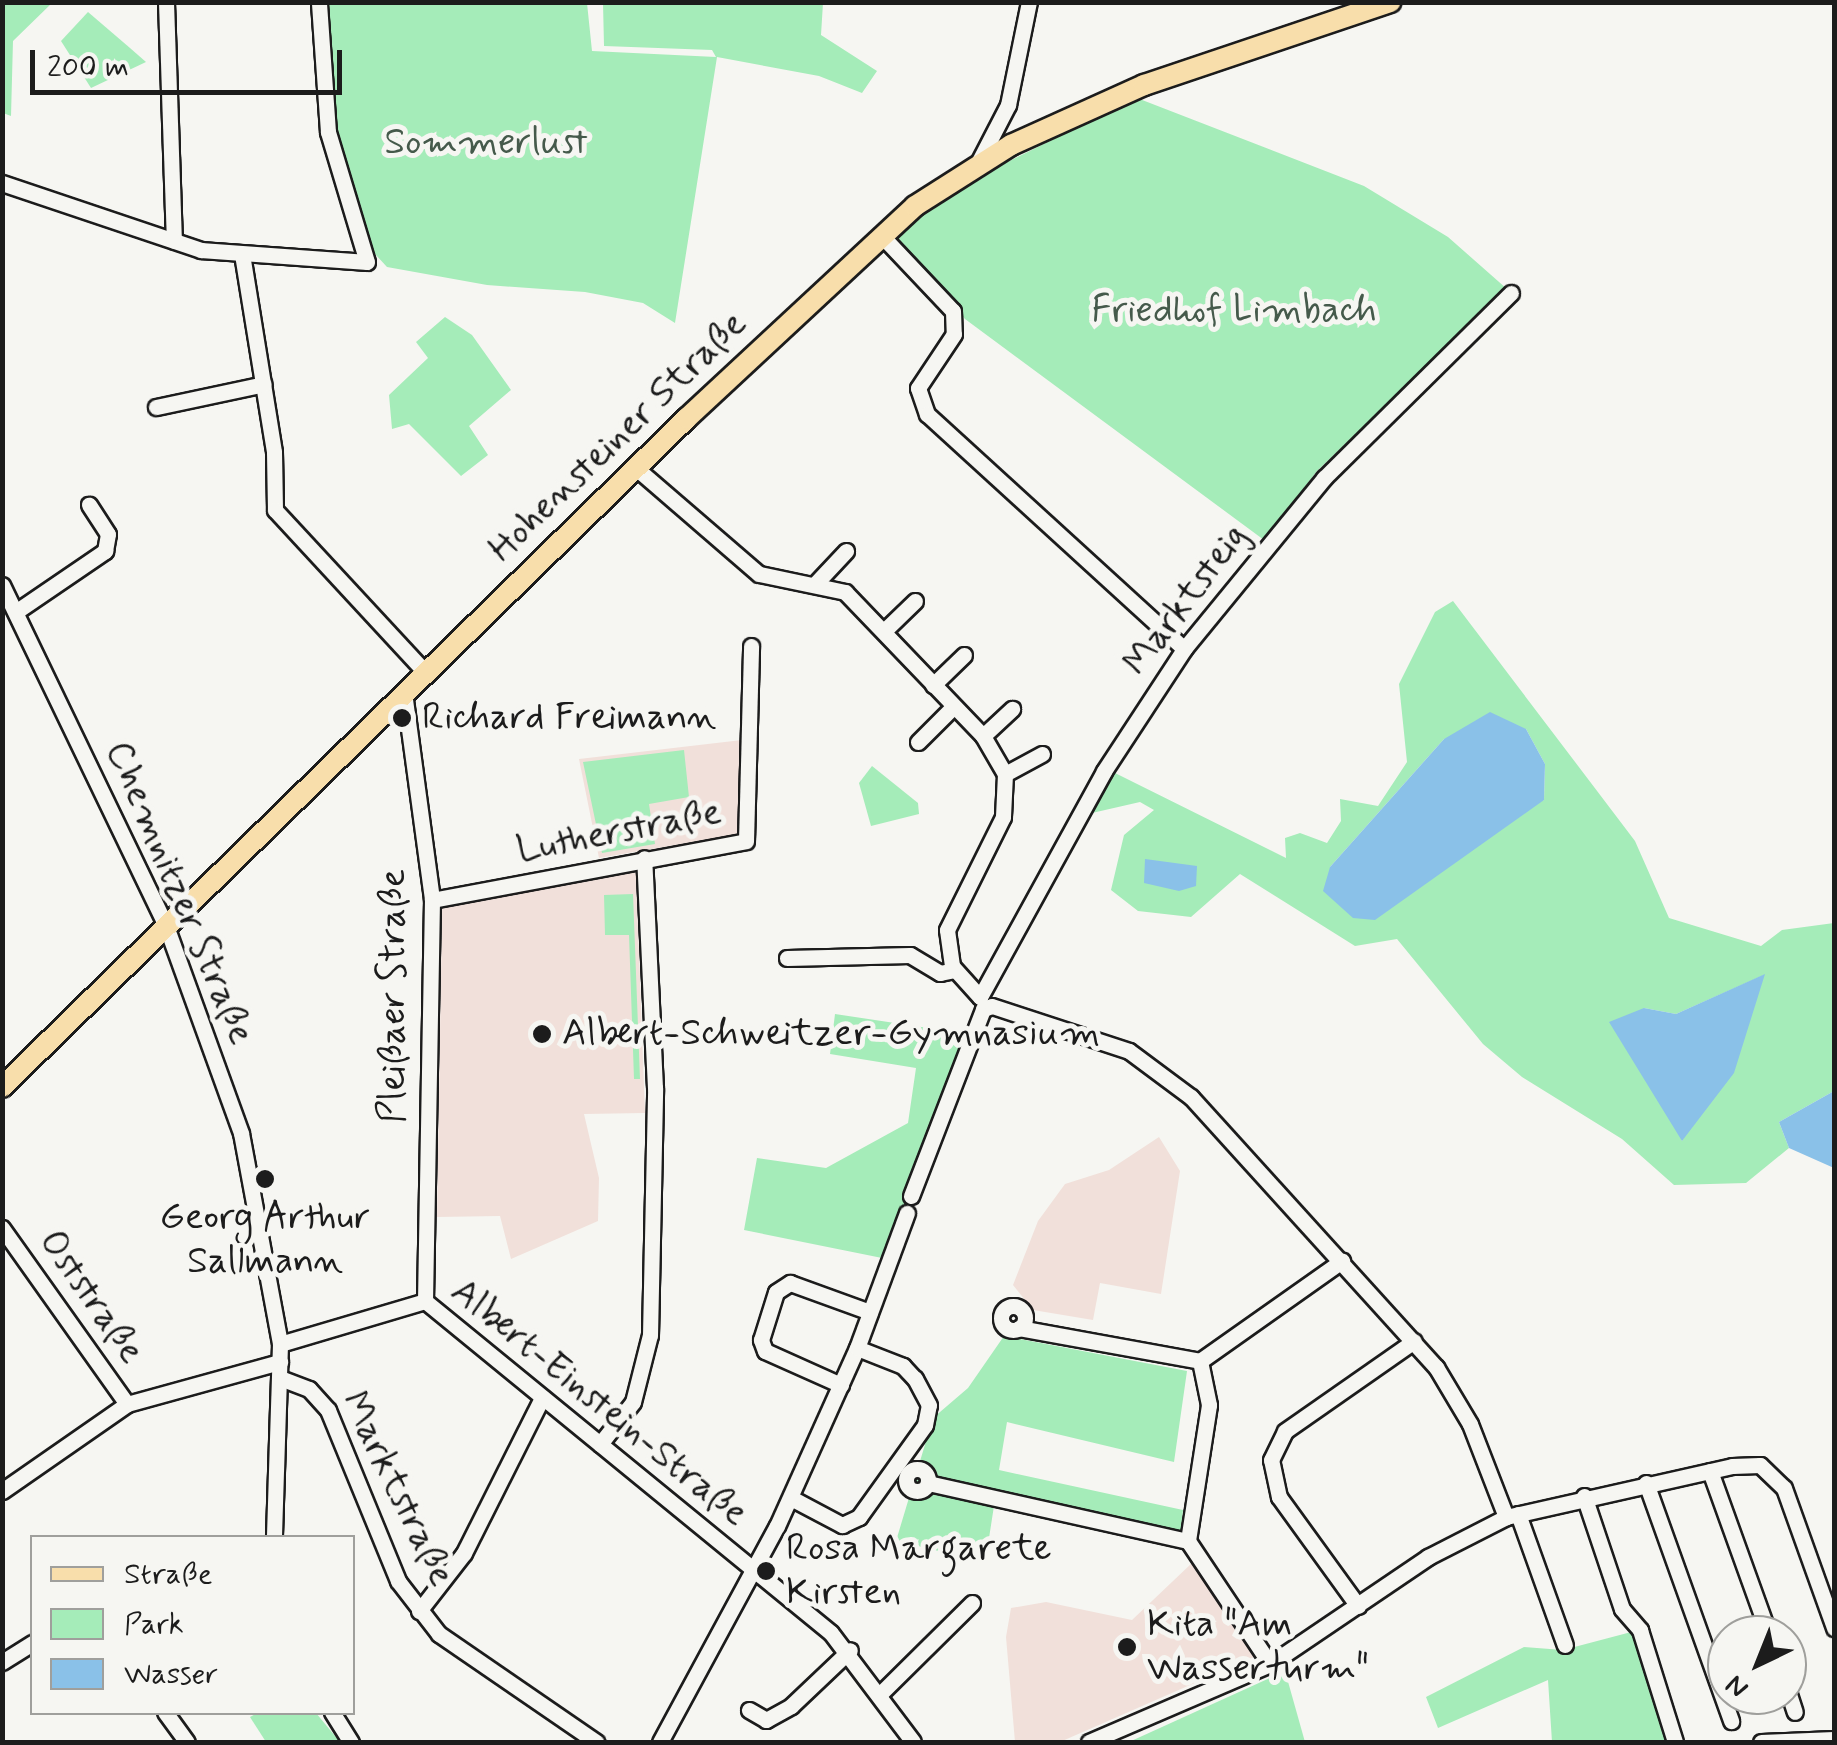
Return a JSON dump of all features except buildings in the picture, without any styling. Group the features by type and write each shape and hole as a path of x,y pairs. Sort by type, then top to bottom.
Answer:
{"main road":[{"name":"Hohensteiner Straße","path":"2,1087 165,922 882,236 977,165 1144,85 1390,2"}],"street":[{"path":"166,2 174,242"},
{"path":"2,183 174,242 242,254 367,262 328,132 320,2"},
{"path":"977,165 1008,105 1029,2"},
{"path":"882,236 953,311 954,334 918,388 927,414 1184,649"},
{"path":"242,254 264,384 278,517 425,672"},
{"name":"Marktsteig","path":"911,1196 982,1003 1104,771 1184,649 1324,478 1511,293"},
{"path":"156,407 264,384"},
{"path":"636,468 759,574 845,592 983,736 1004,774 1003,817 948,930 954,970 982,1003 1130,1051 1191,1097 1342,1261 1414,1341 1465,1414 1565,1644"},
{"path":"17,610 105,551 108,534 89,505"},
{"path":"816,583 846,551"},
{"name":"Chemnitzer Straße","path":"2,585 165,922 241,1132 280,1344 274,1535"},
{"path":"884,631 914,601"},
{"name":"Lutherstraße","path":"432,900 746,840 751,646"},
{"path":"933,685 964,655"},
{"name":"Pleißaer Straße","path":"404,692 432,900 425,1301"},
{"path":"918,742 953,707"},
{"path":"983,736 1012,708"},
{"path":"1004,774 1042,754"},
{"path":"600,1444 633,1402 650,1335 655,1088 644,858"},
{"path":"787,958 910,955 940,974 954,970"},
{"path":"665,1740 756,1571 842,1385 906,1214"},
{"name":"Oststraße","path":"2,1228 127,1404"},
{"path":"1018,1328 1200,1361 1342,1261"},
{"path":"842,1385 765,1351 761,1340 776,1292 790,1283 870,1312"},
{"name":"Albert-Einstein-Straße","path":"280,1344 425,1301 850,1650 914,1742"},
{"path":"1358,1606 1279,1496 1271,1460 1285,1431 1414,1341"},
{"path":"790,1498 842,1525 859,1517 924,1425 929,1404 916,1379 904,1366 857,1348"},
{"path":"1200,1361 1209,1405 1188,1541 1270,1664"},
{"path":"4,1487 127,1404 280,1370"},
{"name":"Marktstraße","path":"280,1370 309,1389 328,1410 398,1582 419,1611 453,1646 596,1742"},
{"path":"419,1611 464,1553 542,1398"},
{"path":"1089,1742 1270,1664 1428,1558 1512,1516 1584,1496 1750,1464 1776,1476 1834,1628"},
{"path":"1710,1471 1762,1615"},
{"path":"928,1483 1188,1541"},
{"path":"1646,1483 1732,1721"},
{"path":"1584,1496 1622,1609 1640,1630 1675,1742"},
{"path":"881,1692 972,1603"},
{"path":"2,1662 30,1644"},
{"path":"748,1710 766,1720 790,1706 850,1650"},
{"path":"167,1715 187,1742"},
{"path":"334,1715 351,1742"},
{"path":"1761,1742 1834,1739"}],"shaded area":[{"path":"742,740 740,834 599,858 579,759"},
{"name":"Albert-Schweitzer-Gymnasium","path":"628,869 636,873 645,1113 584,1114 599,1178 598,1221 511,1259 500,1216 437,1217 442,908"},
{"path":"1159,1137 1180,1171 1161,1294 1100,1283 1093,1320 1033,1310 1013,1285 1038,1221 1065,1184 1109,1170"},
{"name":"Kita \"Am Wasserturm\"","path":"1193,1562 1254,1657 1060,1742 1015,1742 1006,1637 1011,1608 1046,1602 1132,1620"}],"green space":[{"path":"2,3 52,3 13,41 11,116 3,113"},
{"name":"Sommerlust","path":"325,3 587,3 592,51 716,57 712,50 604,46 603,3 823,3 821,35 877,71 862,93 819,76 717,57 675,323 643,303 585,292 487,285 387,267 364,242 336,131"},
{"path":"88,12 146,62 91,88 61,41"},
{"name":"Friedhof Limbach","path":"1137,98 1364,186 1448,237 1507,289 1317,471 1264,540 965,319 890,235 983,174"},
{"path":"445,317 472,335 511,390 469,426 488,455 461,476 409,424 392,429 389,395 428,358 416,342"},
{"path":"1453,601 1635,841 1669,918 1761,946 1782,930 1834,923 1834,1091 1779,1122 1789,1148 1746,1183 1674,1185 1622,1139 1522,1077 1483,1044 1397,939 1355,946 1240,874 1191,917 1138,911 1111,890 1124,835 1154,810 1140,802 1092,813 1115,773 1286,858 1285,838 1300,833 1327,843 1341,821 1340,799 1378,806 1407,762 1399,684 1435,612","holes":["1526,729 1545,764 1544,800 1330,867 1444,739","1764,975 1682,1141 1644,1008 1676,1014"]},
{"path":"684,750 689,797 649,804 655,844 602,853 583,762"},
{"path":"872,766 918,803 919,814 871,826 859,783"},
{"path":"633,894 640,1079 634,1079 629,935 605,935 604,895"},
{"path":"835,1014 968,1034 892,1260 744,1230 757,1158 826,1168 908,1123 916,1068 830,1054"},
{"path":"1004,1336 1187,1371 1174,1462 1007,1422 999,1470 1183,1510 1181,1531 996,1493 987,1551 977,1560 896,1541 933,1418 968,1388"},
{"path":"1635,1631 1675,1742 1552,1742 1548,1680 1438,1728 1426,1697 1524,1647 1563,1650"},
{"path":"1285,1671 1305,1742 1129,1742"},
{"path":"318,1715 340,1742 266,1742 250,1717"}],"water":[{"path":"1490,712 1526,729 1545,764 1544,800 1375,920 1353,918 1323,891 1330,867 1444,739"},
{"path":"1145,859 1197,866 1196,886 1179,891 1144,883"},
{"path":"1765,974 1734,1073 1682,1141 1609,1022 1644,1008 1676,1014"},
{"path":"1834,1091 1834,1168 1789,1148 1779,1122"}],"place":[{"name":"Richard Freimann","path":"402,718"},
{"name":"Albert-Schweitzer-Gymnasium","path":"542,1034"},
{"name":"Georg Arthur Sallmann","path":"265,1179"},
{"name":"Rosa Margarete Kirsten","path":"766,1571"},
{"name":"Kita \"Am Wasserturm\"","path":"1127,1647"}]}
